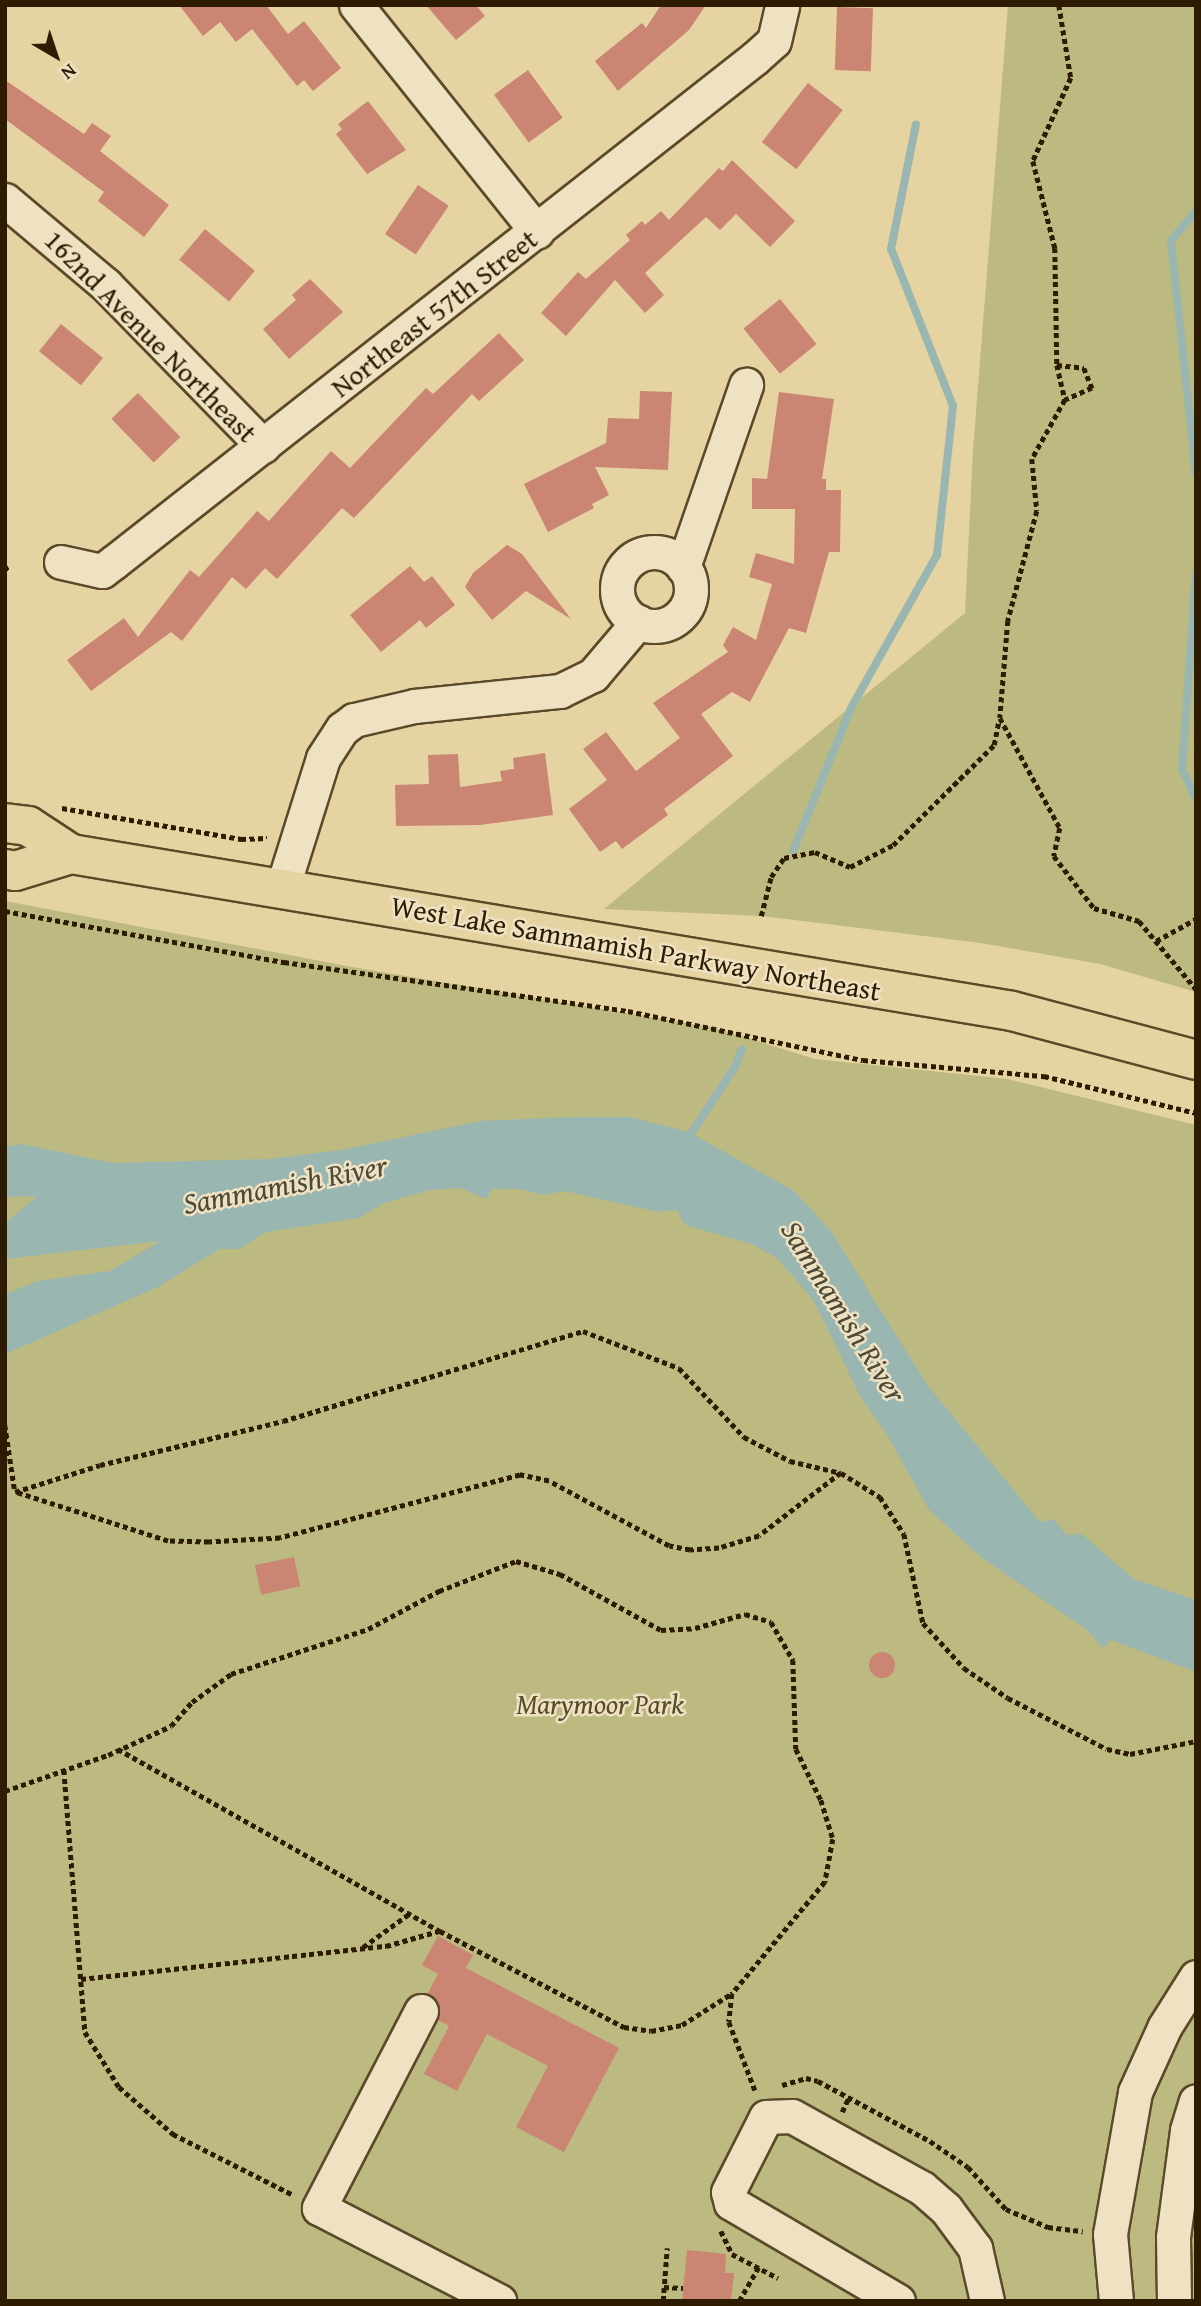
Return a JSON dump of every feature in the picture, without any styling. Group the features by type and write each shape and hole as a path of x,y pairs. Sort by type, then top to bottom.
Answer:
{"main road":[{"name":"West Lake Sammamish Parkway Northeast","path":"5,823 28,826 71,854 1012,1011 1196,1060"},
{"name":"West Lake Sammamish Parkway Northeast","path":"5,869 15,871 71,854"}],"street":[{"path":"356,5 537,232"},
{"name":"Northeast 57th Street","path":"61,562 102,571 537,232 755,58 774,41 782,10"},
{"name":"162nd Avenue Northeast","path":"5,201 106,285 263,446"},
{"path":"683,567 746,386"},
{"path":"658,553 683,567 691,586 685,611 665,625 638,622 619,599 617,587 626,566 645,554 658,553"},
{"path":"282,889 323,758 342,729 361,718 414,706 560,691 593,675 638,622"},
{"path":"1116,2301 1110,2234 1135,2092 1165,2026 1196,1977"},
{"path":"421,2011 319,2208 499,2301"},
{"path":"1174,2301 1173,2237 1187,2130 1196,2101"},
{"path":"898,2301 731,2203 728,2192 766,2117 792,2116 922,2188 946,2209 975,2248 987,2301"}],"path":[{"path":"1059,5 1071,78 1032,161 1055,248 1057,365 1065,400"},
{"path":"761,916 771,877 784,858 815,852 850,867 893,845 994,745 1000,718 1008,621 1037,511 1032,459 1065,400 1092,388 1084,368 1057,365"},
{"path":"1000,718 1060,828 1054,856 1094,908 1139,921 1196,989"},
{"path":"58,807 241,839 272,835"},
{"path":"5,911 284,962 628,1011 863,1060 1044,1076 1196,1113"},
{"path":"1156,941 1196,919"},
{"path":"15,1492 100,1465 283,1421 583,1331 679,1368 744,1437 790,1461 841,1473 880,1497 904,1534 923,1623 964,1668 1008,1698 1107,1749 1130,1754 1196,1741"},
{"path":"5,1424 15,1492"},
{"path":"15,1492 169,1541 209,1542 280,1538 520,1475 549,1481 638,1531 669,1546 690,1550 719,1548 758,1536 841,1473"},
{"path":"5,1791 172,1726 192,1702 231,1674 368,1629 439,1591 516,1561 560,1574 661,1630 695,1628 745,1614 771,1622 793,1660 796,1749 821,1800 833,1839 825,1882 732,1994 682,2025 651,2031 624,2027 440,1931 118,1749"},
{"path":"64,1770 85,2032 119,2087 173,2134 319,2208"},
{"path":"5,1784 18,1786"},
{"path":"363,1948 409,1914"},
{"path":"80,1979 386,1946 440,1931"},
{"path":"732,1994 729,2022 756,2092 806,2078 818,2081 930,2141 968,2167 1006,2209 1048,2227 1088,2232"},
{"path":"663,2301 667,2248"},
{"path":"739,2301 759,2267"},
{"path":"664,2287 683,2288"}],"green space":[{"path":"1008,5 1196,5 1196,992 1100,964 981,943 761,916 604,909 965,613 973,450"},
{"name":"Marymoor Park","path":"5,901 352,967 716,1028 815,1059 1008,1079 1196,1125 1196,2301 5,2301"}],"water":[{"name":"Sammamish River","path":"630,1117 689,1132 794,1191 831,1231 928,1386 1040,1522 1053,1519 1067,1535 1082,1534 1134,1579 1196,1600 1196,1672 1111,1640 1103,1648 1087,1630 982,1558 929,1510 886,1433 861,1398 815,1303 793,1276 775,1257 751,1244 685,1225 677,1210 658,1212 564,1191 544,1195 520,1189 492,1189 486,1199 460,1188 430,1190 384,1203 359,1218 266,1232 240,1249 220,1249 156,1288 5,1354 5,1294 38,1281 110,1271 160,1241 5,1259 5,1223 37,1196 5,1197 5,1147 22,1144 112,1163 269,1159 341,1150 480,1121"}],"building":[{"path":"179,5 266,5 288,34 304,21 341,68 313,91 304,80 297,86 252,29 236,42 220,22 203,36"},
{"path":"426,5 476,5 485,16 456,40"},
{"path":"661,5 706,5 689,30 618,91 595,61 642,23 646,28"},
{"path":"837,7 873,8 871,71 835,70"},
{"path":"528,70 563,118 529,142 494,95"},
{"path":"5,80 84,134 92,123 111,136 100,151 169,205 144,237 98,201 104,192 5,119"},
{"path":"808,83 843,110 796,169 762,142"},
{"path":"368,101 406,150 367,174 336,134 342,129 338,124"},
{"path":"732,160 795,221 770,247 736,214 720,230 706,217 645,273 664,295 645,313 615,280 566,336 541,313 578,272 586,279 630,240 626,235 642,221 645,225 661,211 669,220 719,168 723,171"},
{"path":"418,185 449,206 416,255 385,234"},
{"path":"205,229 255,271 229,301 179,260"},
{"path":"310,279 343,312 289,359 263,329 296,300 292,295"},
{"path":"780,299 817,344 780,374 743,329"},
{"path":"61,324 103,358 81,385 39,351"},
{"path":"499,333 524,360 479,401 472,394 354,518 342,508 277,579 265,568 246,589 232,577 182,641 171,632 91,691 67,660 124,618 138,637 190,570 199,577 257,511 269,521 331,451 350,468 426,388 433,394"},
{"path":"640,391 672,392 668,470 595,467 609,495 592,504 594,508 548,532 524,484 606,443 608,418 639,419"},
{"path":"779,392 834,399 822,479 826,479 826,490 841,490 840,552 829,552 806,633 789,628 750,702 732,692 701,714 733,756 664,809 668,815 622,849 616,841 600,852 569,809 607,780 583,749 606,732 636,771 680,738 653,703 728,652 723,645 733,627 756,640 772,584 749,577 756,553 794,564 795,509 752,509 752,478 767,479"},
{"path":"138,393 180,437 154,463 111,419"},
{"path":"507,545 522,554 571,619 526,591 492,620 465,587 473,573"},
{"path":"410,566 424,582 432,576 455,605 426,628 420,620 381,652 350,615"},
{"path":"545,753 553,815 480,825 396,826 395,785 429,784 428,755 458,754 460,787 502,781 500,771 514,769 513,758"},
{"path":"294,1557 300,1586 261,1595 255,1565"},
{"path":"882,1652 891,1656 895,1665 891,1674 882,1678 873,1674 869,1665 873,1656"},
{"path":"438,1936 473,1955 466,1968 619,2048 564,2152 516,2127 548,2066 487,2034 457,2091 424,2074 449,2026 438,2020 438,2001 428,1993 438,1974 422,1965"},
{"path":"687,2250 726,2254 725,2273 734,2273 731,2301 682,2301"}],"waterway":[{"path":"793,851 851,708 937,555 953,406 891,249 916,124"},
{"path":"1196,211 1171,241 1196,474"},
{"path":"1196,573 1182,769 1196,799"},
{"path":"686,1141 735,1067 742,1049"}]}
